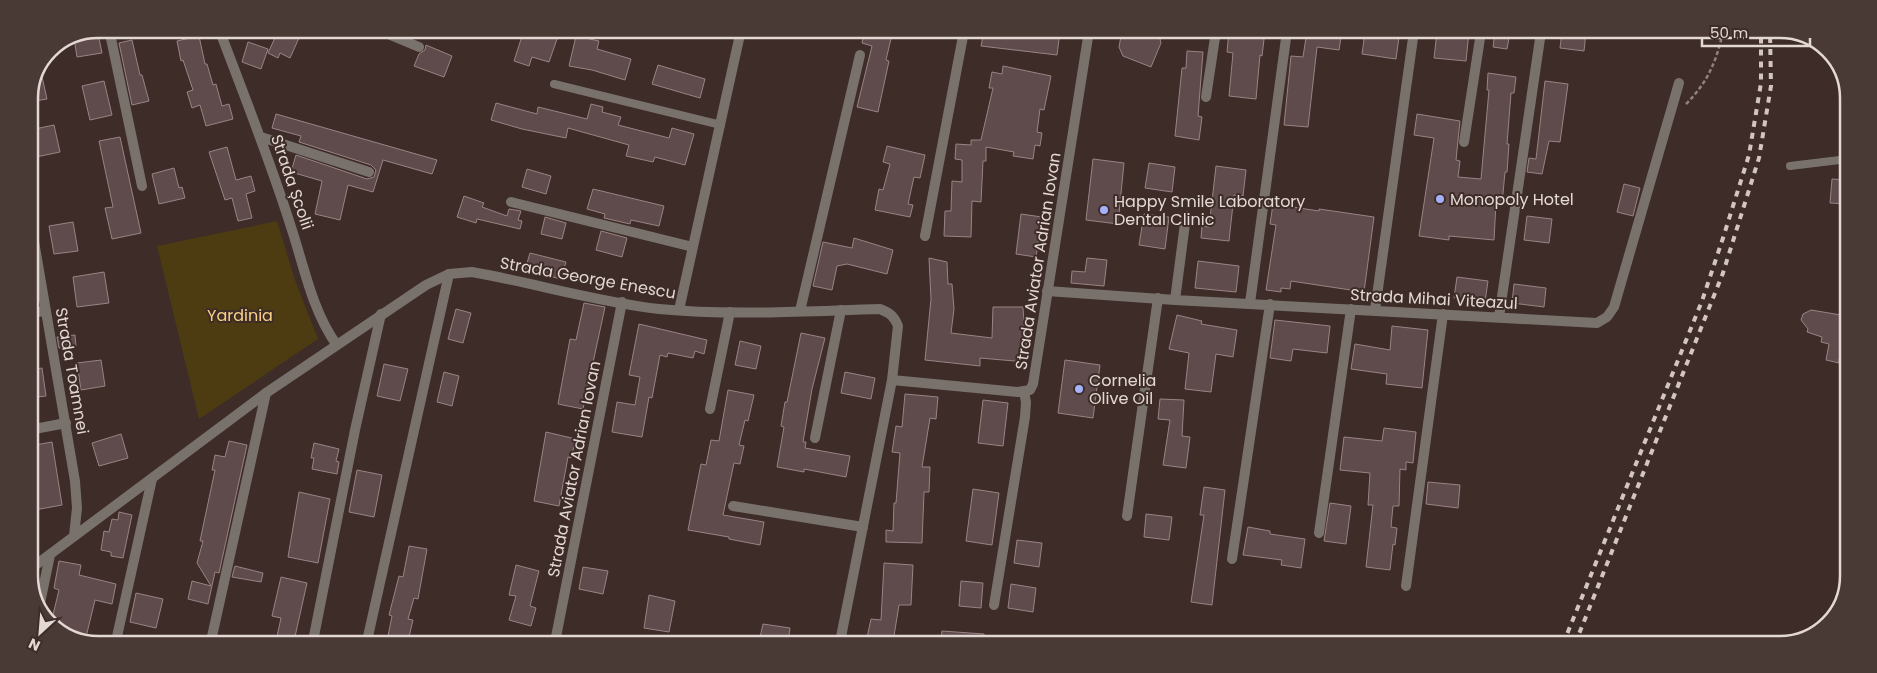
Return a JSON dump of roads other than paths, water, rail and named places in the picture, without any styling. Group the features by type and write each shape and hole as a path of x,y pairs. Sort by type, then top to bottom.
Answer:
{"street":[{"path":"111,38 142,186"},
{"name":"Strada Școlii","path":"222,38 261,137 292,227 313,297 329,335 336,344"},
{"path":"396,38 419,48"},
{"path":"679,310 739,38"},
{"path":"926,236 963,38"},
{"name":"Strada Aviator Adrian Iovan","path":"892,380 1024,392 1030,390 1035,377 1047,291 1089,38"},
{"path":"1206,97 1215,38"},
{"path":"1250,303 1286,38"},
{"path":"1375,310 1413,38"},
{"path":"1464,142 1479,38"},
{"path":"1499,317 1540,38"},
{"path":"800,311 860,55"},
{"name":"Strada Mihai Viteazul","path":"1047,291 1596,324 1607,317 1614,307 1679,83"},
{"path":"261,137 369,172"},
{"path":"511,202 693,247"},
{"path":"1175,300 1186,216"},
{"name":"Strada Toamnei","path":"38,264 66,423 76,495 74,536"},
{"name":"Strada George Enescu","path":"38,564 266,393 426,284 449,274 472,272 622,302 679,310 730,312 880,309 888,312 895,318 898,326 892,380"},
{"path":"368,636 449,274"},
{"path":"1127,516 1158,298"},
{"name":"Strada Aviator Adrian Iovan","path":"556,636 622,302"},
{"path":"1232,559 1270,304"},
{"path":"1319,533 1351,309"},
{"path":"38,311 46,310"},
{"path":"815,438 841,310"},
{"path":"710,409 730,312"},
{"path":"314,636 355,430 381,314"},
{"path":"1406,586 1443,314"},
{"path":"841,636 892,380"},
{"path":"994,605 1025,417 1024,392"},
{"path":"212,636 266,393"},
{"path":"38,428 66,423"},
{"path":"117,636 152,479"},
{"path":"733,506 863,528"},
{"path":"41,597 50,555"}],"lane":[{"path":"554,84 721,125"},
{"path":"1790,166 1839,160"}],"railway":[{"path":"1566,636 1702,301 1723,238 1749,155 1761,83 1761,38"},
{"path":"1578,636 1723,273 1759,158 1771,86 1770,38"}],"place":[{"name":"Monopoly Hotel","path":"1440,199"},
{"name":"Happy Smile Laboratory Dental Clinic","path":"1104,210"},
{"name":"Cornelia Olive Oil","path":"1079,389"}],"park label":[{"name":"Yardinia","path":"240,315"}]}
